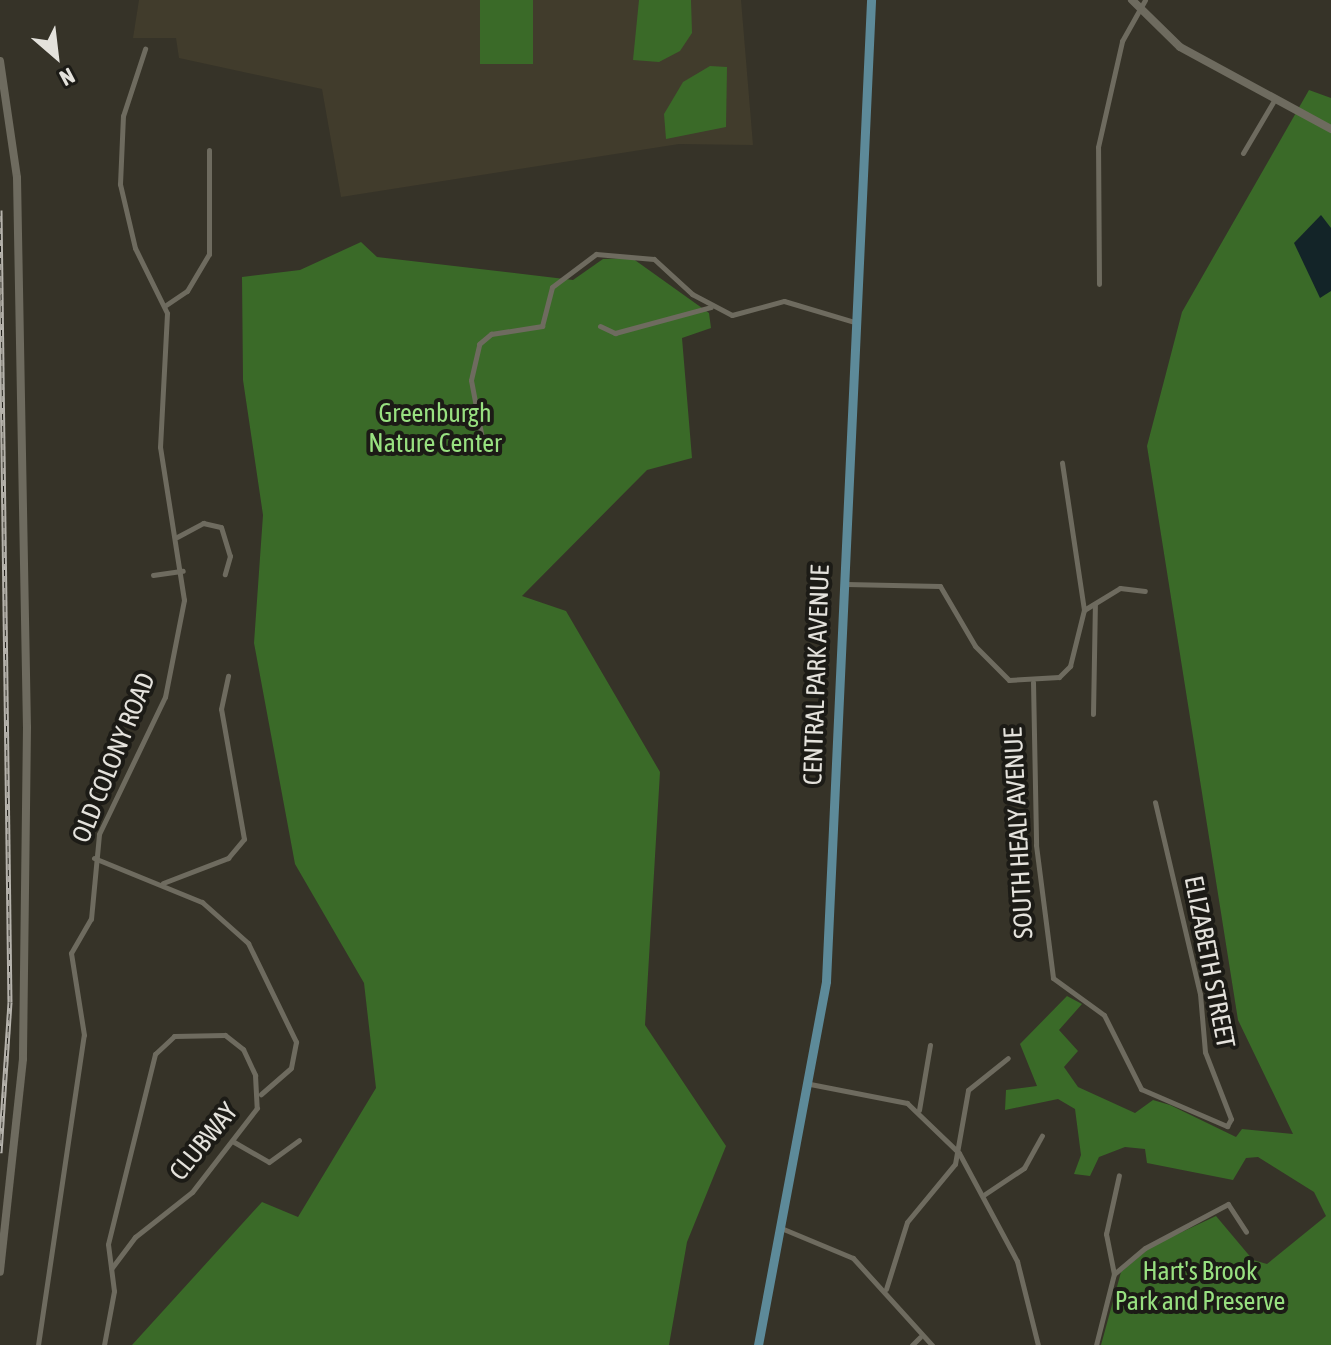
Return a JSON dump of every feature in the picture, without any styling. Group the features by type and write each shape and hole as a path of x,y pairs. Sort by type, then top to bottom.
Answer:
{"main road":[{"name":"CENTRAL PARK AVENUE","path":"758,1345 810,1084 826,981 871,0"}],"street":[{"path":"1132,0 1142,4 1180,47 1273,102 1331,129"},
{"path":"1099,284 1098,147 1122,41 1142,4"},
{"path":"145,49 122,125 121,195 135,248 166,305 187,291 209,254 209,150"},
{"path":"0,61 17,178 27,727 23,1059 0,1272"},
{"path":"1243,153 1273,102"},
{"path":"484,449 471,380 479,344 491,334 542,326 552,287 596,254 654,259 712,307"},
{"path":"600,326 625,331 712,307 750,315 784,301 854,322"},
{"name":"OLD COLONY ROAD","path":"38,1345 84,1035 71,957 91,919 94,858 165,697 183,614 184,571 160,447 166,305"},
{"path":"843,584 944,588 979,650 1009,680 1033,682 1068,669 1084,610 1062,463"},
{"path":"177,537 203,523 221,527 230,556 225,574"},
{"path":"153,575 184,571"},
{"path":"1084,610 1120,588 1145,591"},
{"path":"1093,714 1095,604"},
{"path":"162,883 228,858 244,839 221,709 228,676"},
{"name":"SOUTH HEALY AVENUE","path":"1033,682 1035,831 1052,974 1104,1015 1141,1089 1229,1126"},
{"name":"ELIZABETH STREET","path":"1155,802 1200,994 1205,1052 1229,1126"},
{"path":"94,858 162,883 202,902 243,937 292,1027 293,1063 261,1094"},
{"name":"CLUBWAY","path":"104,1345 112,1268 110,1236 160,1045 188,1033 225,1035 243,1049 261,1094 234,1142 112,1268"},
{"path":"919,1110 930,1045"},
{"path":"886,1289 907,1222 959,1153 968,1090 1008,1058"},
{"path":"810,1084 874,1093 919,1110 959,1153 985,1194 1017,1261 1038,1345"},
{"path":"985,1194 1024,1168 1042,1136"},
{"path":"234,1142 269,1162 299,1140"},
{"path":"1096,1345 1114,1274 1106,1234 1119,1175"},
{"path":"1114,1274 1145,1248 1228,1204 1246,1232"},
{"path":"781,1228 853,1258 886,1289 920,1337 932,1345"},
{"path":"912,1345 920,1337"}],"shaded area":[{"path":"139,0 741,0 753,145 679,144 341,197 322,89 179,58 176,38 133,38"},
{"path":"1321,215 1331,228 1331,291 1320,298 1294,243"}],"green space":[{"path":"480,0 533,0 533,64 480,64"},
{"path":"639,0 691,0 692,33 680,51 659,62 633,60"},
{"path":"710,66 727,67 726,127 666,139 664,114 683,82"},
{"name":"Hart's Brook Park and Preserve","path":"1309,90 1331,98 1331,1345 1101,1345 1121,1272 1152,1246 1216,1216 1253,1260 1267,1264 1326,1216 1314,1192 1258,1157 1246,1158 1233,1180 1147,1163 1145,1149 1125,1147 1099,1157 1090,1176 1074,1174 1081,1155 1075,1109 1058,1099 1005,1110 1006,1090 1037,1086 1020,1044 1067,996 1082,1004 1059,1030 1078,1051 1064,1067 1078,1087 1135,1113 1153,1100 1170,1105 1236,1137 1242,1129 1293,1134 1238,1020 1147,446 1182,312"},
{"name":"Greenburgh Nature Center","path":"361,242 377,257 573,280 603,259 632,258 709,313 711,328 682,338 692,458 647,470 522,596 566,611 660,772 645,1025 726,1146 687,1242 669,1345 132,1345 262,1202 298,1217 376,1088 364,983 295,864 254,643 263,515 243,380 242,277 300,270"}],"railway":[{"path":"0,210 10,1002 0,1153"}]}
